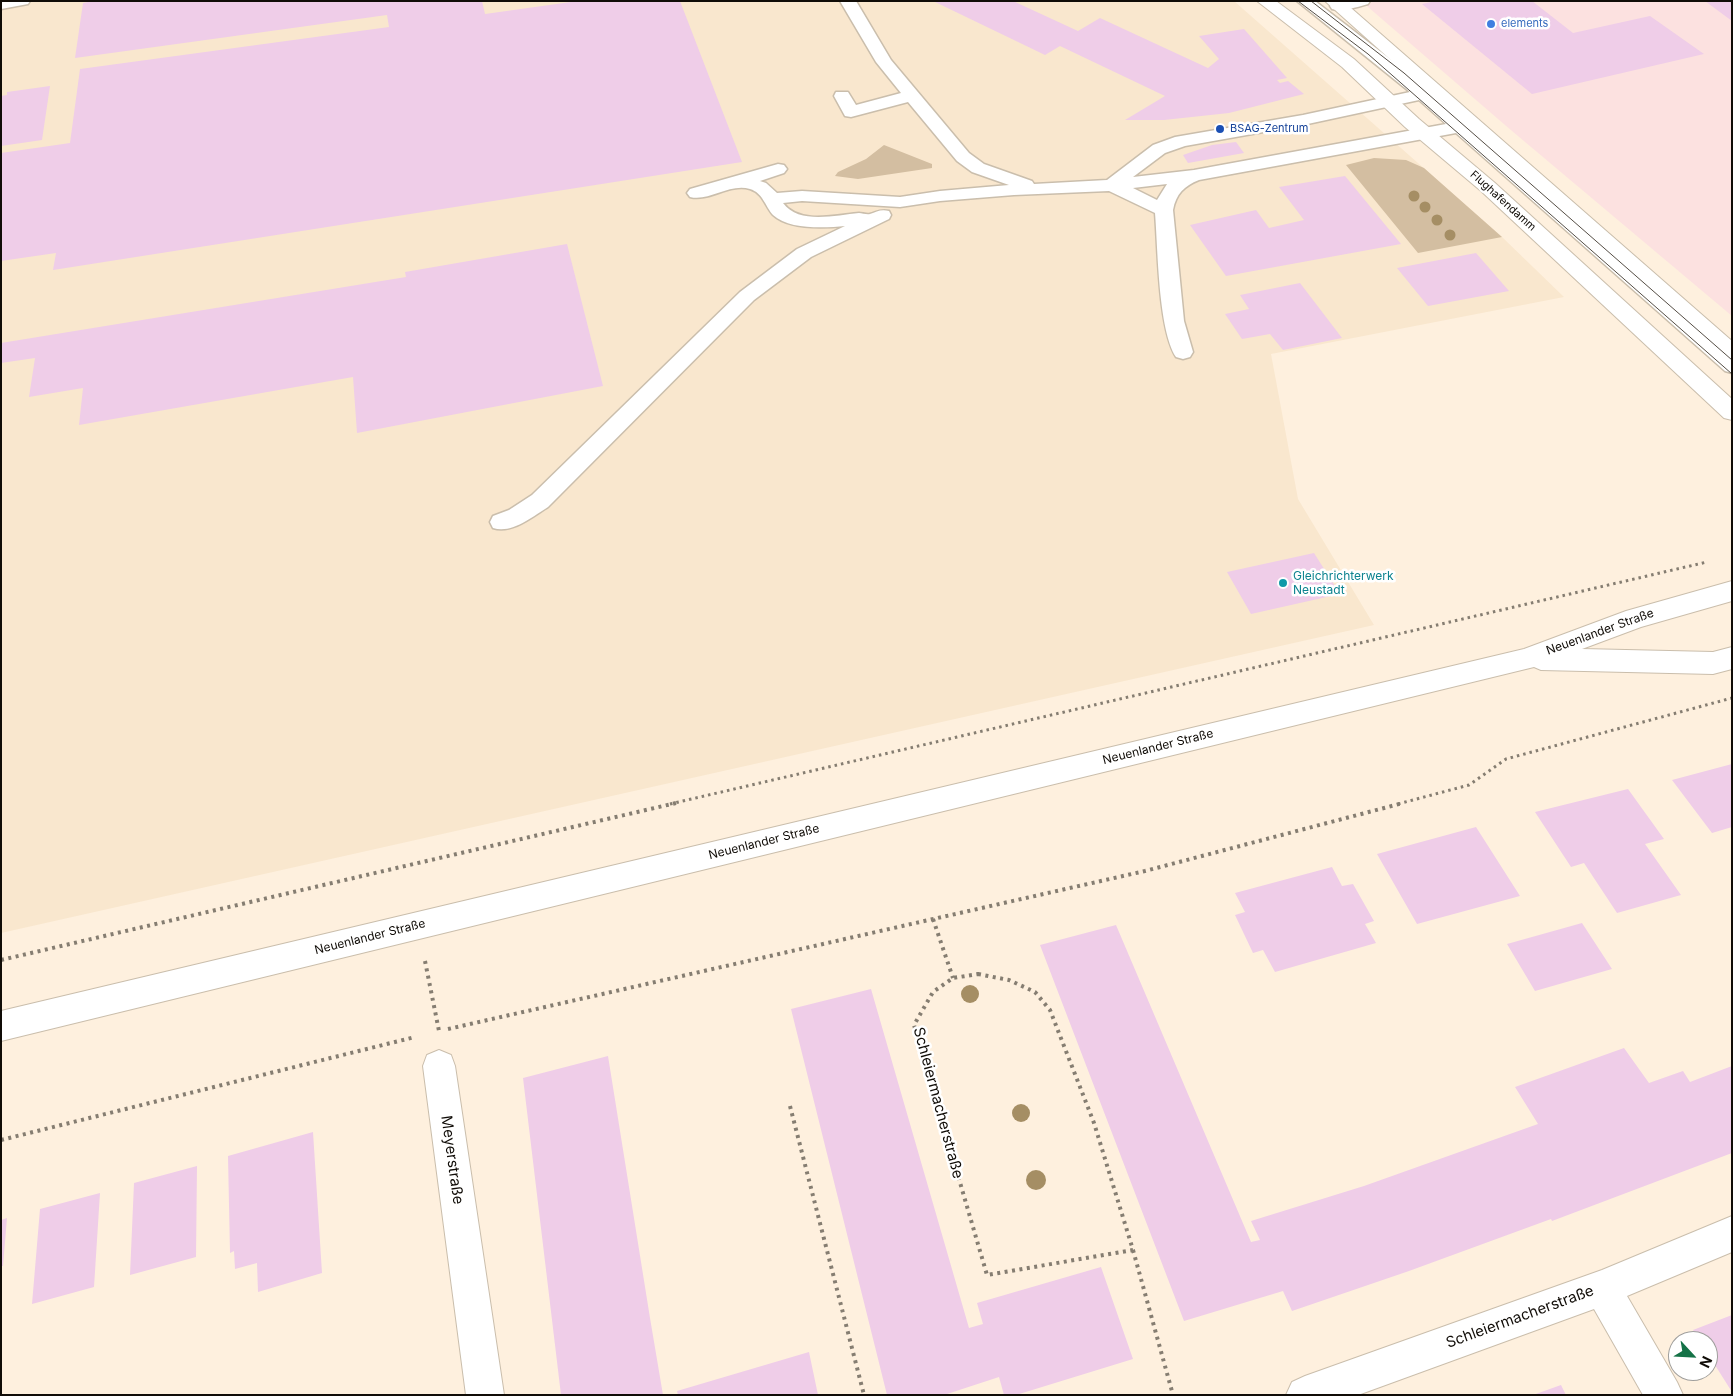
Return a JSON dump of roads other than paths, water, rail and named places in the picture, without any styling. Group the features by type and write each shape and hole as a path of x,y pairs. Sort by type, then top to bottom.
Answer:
{"main road":[{"name":"Flughafendamm","path":"1265,1 1348,63 1424,133 1495,193 1732,412"},
{"path":"1335,4 1466,126 1732,353"},
{"name":"Neuenlander Straße","path":"1,1026 1527,659 1635,618 1732,591"},
{"name":"Neuenlander Straße","path":"1527,659 1713,663 1732,658"},
{"name":"Meyerstraße","path":"439,1066 485,1395"},
{"name":"Schleiermacherstraße","path":"1305,1395 1602,1288 1732,1234"},
{"path":"1602,1288 1664,1395"}],"lane":[{"path":"1,4 22,1"},
{"path":"848,1 884,62 963,158 971,164 1012,182 1046,188"},
{"path":"1305,1 1392,68 1429,93"},
{"path":"1335,4 1362,1"},
{"path":"1112,185 1160,149 1181,141 1303,120 1429,93"},
{"path":"842,96 852,118 911,96"},
{"path":"778,198 802,196 900,202 940,196 1112,185 1194,175 1466,126 1732,366"},
{"path":"696,192 733,184 778,169"},
{"path":"1183,352 1174,321 1164,210 1167,196 1175,186 1194,175"},
{"path":"733,184 752,185 764,190 778,209 795,218 824,222 882,215 939,205 965,195"},
{"path":"1112,185 1164,210"},
{"path":"501,522 530,509 540,501 747,296 804,253 882,215"}],"tram line":[{"path":"1298,1 1368,54 1732,374"},
{"path":"1311,1 1404,73 1732,360"}],"place":[{"name":"elements","path":"1491,24"},
{"name":"BSAG-Zentrum","path":"1220,129"},
{"name":"Gleichrichterwerk Neustadt","path":"1283,583"}]}
